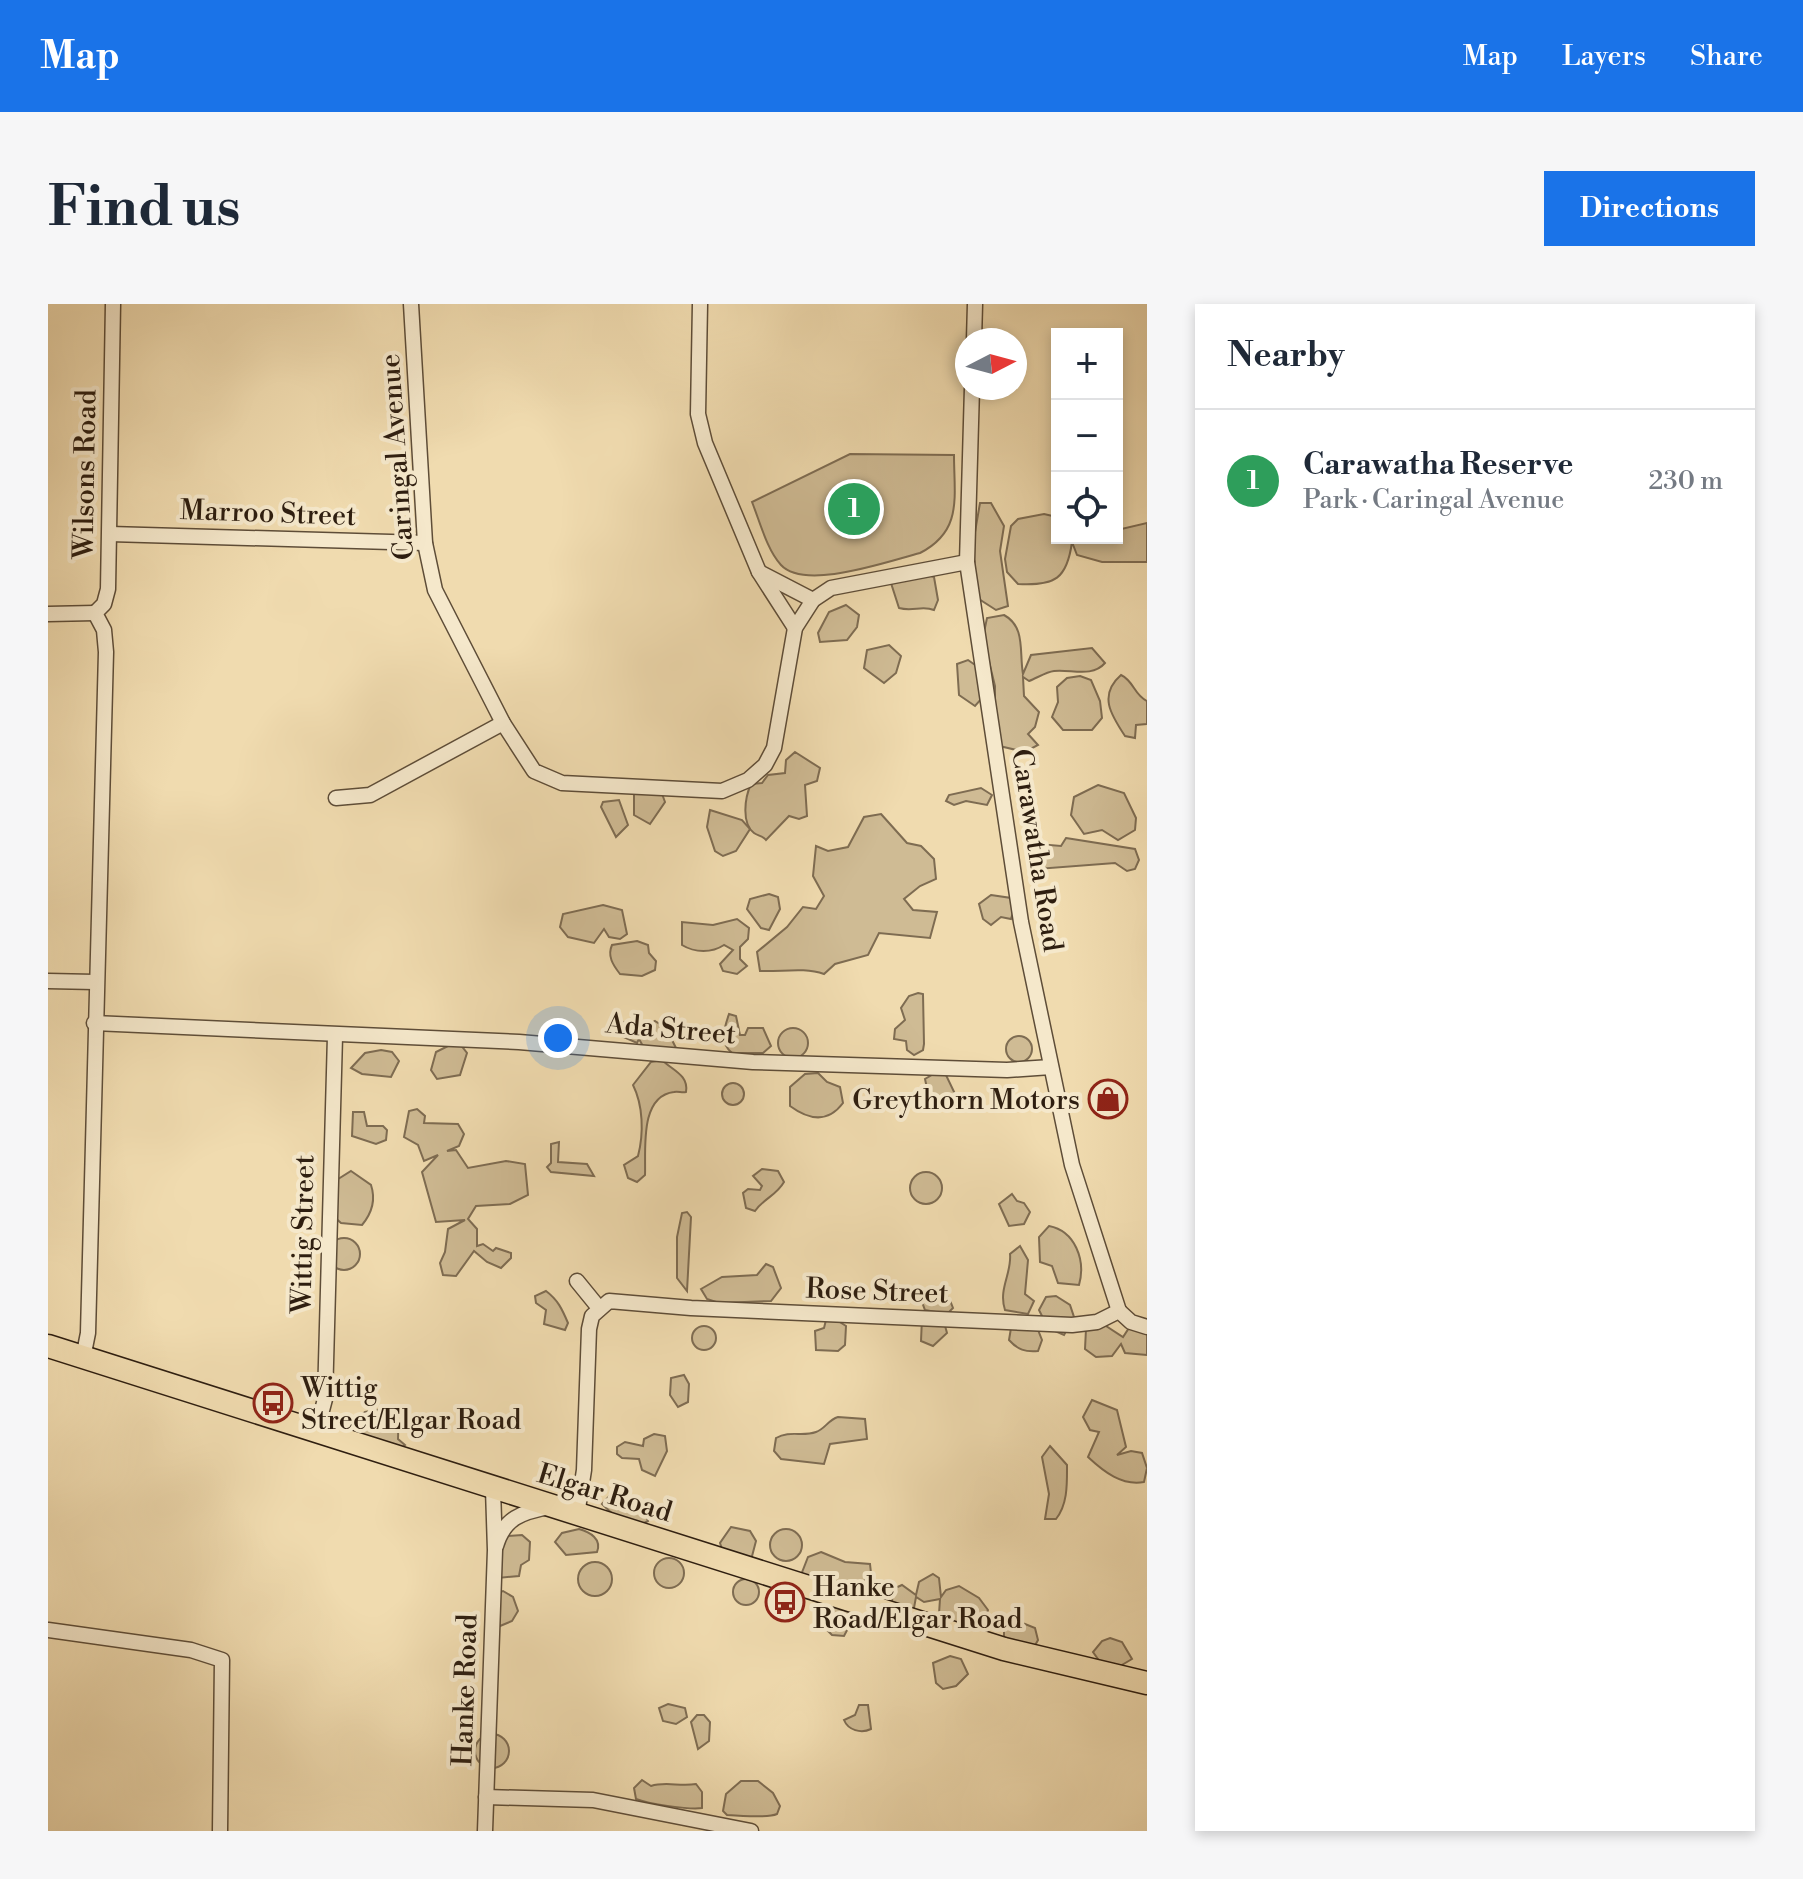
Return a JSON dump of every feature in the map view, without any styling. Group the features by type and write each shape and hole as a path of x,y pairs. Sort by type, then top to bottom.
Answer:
{"main road":[{"name":"Elgar Road","path":"48,1346 1024,1655 1147,1683"}],"street":[{"name":"Wilsons Road","path":"95,613 104,604 108,589 113,304"},
{"name":"Caringal Avenue","path":"411,304 425,543 435,590 503,723 534,771 562,783 722,791 748,780 765,765 774,748 795,628 813,600"},
{"path":"700,304 698,414 705,443 759,572 795,628"},
{"path":"974,328 975,304"},
{"name":"Carawatha Road","path":"972,400 967,562 1021,922 1081,1201 1119,1311"},
{"name":"Marroo Street","path":"110,534 425,543"},
{"path":"759,572 813,600 831,588 967,562"},
{"path":"48,614 95,613 104,630 106,652 88,1333 83,1358"},
{"path":"336,798 370,795 503,723"},
{"path":"48,981 95,982"},
{"name":"Ada Street","path":"94,1023 519,1042 753,1062 1007,1070 1051,1067"},
{"name":"Wittig Street","path":"316,1433 325,1399 335,1036"},
{"path":"577,1281 599,1308 589,1329 583,1484 577,1515"},
{"name":"Rose Street","path":"599,1308 609,1301 622,1300 691,1308 1072,1325 1097,1322 1119,1311"},
{"path":"1119,1311 1131,1322 1147,1327"},
{"name":"Hanke Road","path":"485,1831 495,1550 493,1489"},
{"name":"Hanke Road","path":"495,1550 499,1533 511,1519 551,1507"},
{"path":"48,1630 191,1650 222,1660 220,1831"},
{"path":"486,1797 593,1800 751,1831"}],"shaded area":[{"path":"850,454 954,455 955,499 950,523 934,544 920,553 848,572 808,575 793,572 781,565 772,552 752,502"},
{"path":"980,503 991,503 1004,526 1000,551 1008,606 996,610 965,590"},
{"path":"1051,516 1051,544 1072,544 1067,564 1057,578 1041,583 1018,584 1007,572 1005,559 1011,526 1018,519"},
{"path":"1147,523 1147,562 1102,562 1077,555 1073,544 1123,544 1123,529"},
{"path":"920,572 934,577 938,600 934,610 899,608 891,583"},
{"path":"846,605 859,615 857,627 847,640 820,642 818,633 829,612"},
{"path":"1004,615 1019,633 1023,674 1031,655 1092,648 1105,663 1088,672 1054,671 1029,681 1023,677 1024,696 1039,712 1035,727 1028,734 1038,745 1025,752 995,745 995,686 983,637 987,618"},
{"path":"889,645 901,656 896,673 884,683 864,668 867,650"},
{"path":"968,660 978,667 983,697 975,706 959,695 957,664"},
{"path":"1121,675 1147,701 1147,724 1136,725 1135,738 1125,736 1109,705 1110,690"},
{"path":"1080,676 1091,680 1100,701 1102,718 1092,730 1063,730 1052,717 1058,702 1057,687 1067,678"},
{"path":"795,752 820,768 817,781 805,785 807,816 799,819 789,816 766,840 754,833 747,823 745,810 749,789 751,784 762,783 768,775 785,773 786,760"},
{"path":"1098,785 1124,793 1136,818 1135,830 1118,840 1102,830 1084,834 1071,815 1074,797"},
{"path":"981,788 992,795 987,805 966,801 954,805 946,801 949,795"},
{"path":"661,791 665,802 650,824 634,815 634,792"},
{"path":"619,800 628,825 616,837 601,807 603,802"},
{"path":"710,810 742,820 750,829 736,851 723,856 715,851 707,827"},
{"path":"881,814 907,843 921,846 934,859 936,879 920,886 904,899 913,910 937,912 930,938 879,933 868,955 835,964 824,974 801,970 760,971 757,952 787,927 803,907 816,909 824,896 813,876 816,846 828,851 848,847 864,817"},
{"path":"1066,838 1135,849 1139,860 1135,869 1127,871 1115,863 1037,869 1029,854 1038,844 1061,846"},
{"path":"769,894 778,897 780,909 769,930 761,928 747,909 750,899"},
{"path":"991,895 1011,898 1014,909 1011,919 1001,917 991,925 983,919 979,904"},
{"path":"603,905 622,910 627,934 620,939 609,937 604,929 594,943 568,937 560,927 563,914"},
{"path":"737,919 749,928 748,939 740,947 740,959 747,966 737,974 723,971 720,964 733,950 724,945 703,951 682,945 682,922 713,925"},
{"path":"637,941 648,945 649,953 656,961 655,970 642,976 620,974 610,957 612,945"},
{"path":"923,994 924,1044 923,1050 914,1055 907,1050 906,1041 894,1039 895,1029 905,1020 901,1008 909,996"},
{"path":"729,1014 736,1016 740,1035 745,1035 748,1028 763,1028 771,1046 763,1053 732,1053 724,1040"},
{"path":"655,1021 666,1028 676,1048 668,1060 644,1048 639,1039 637,1043 617,1034 617,1028 624,1022 641,1029"},
{"path":"793,1028 804,1032 808,1043 804,1054 793,1058 782,1054 778,1043 782,1032"},
{"path":"1019,1036 1028,1040 1032,1049 1028,1058 1019,1062 1010,1058 1006,1049 1010,1040"},
{"path":"452,1044 460,1044 467,1053 460,1075 437,1079 431,1070 436,1052"},
{"path":"381,1050 392,1052 399,1061 391,1077 362,1074 351,1068 365,1053"},
{"path":"662,1060 685,1081 686,1092 663,1096 655,1103 645,1139 645,1175 637,1182 628,1178 624,1165 638,1156 641,1138 641,1110 633,1085 651,1062"},
{"path":"937,1072 946,1075 956,1096 952,1103 942,1106 929,1098 925,1079"},
{"path":"818,1073 827,1082 840,1087 843,1103 831,1114 818,1117 790,1106 790,1087 805,1074"},
{"path":"729,1083 737,1083 744,1094 737,1105 729,1105 722,1098 722,1090"},
{"path":"417,1109 425,1116 424,1123 458,1124 464,1134 459,1146 447,1151 456,1150 468,1168 506,1161 525,1164 528,1195 510,1204 476,1206 468,1219 477,1229 477,1246 483,1244 493,1251 496,1248 511,1253 511,1258 501,1268 474,1251 456,1276 443,1275 440,1263 448,1229 465,1220 436,1222 422,1172 438,1155 424,1161 418,1145 404,1137 409,1111"},
{"path":"353,1112 364,1112 367,1126 383,1126 387,1130 386,1140 376,1144 352,1136"},
{"path":"559,1142 558,1162 587,1164 594,1176 551,1172 547,1167 551,1163 551,1144"},
{"path":"762,1169 778,1171 784,1182 755,1211 746,1208 743,1193 748,1189 760,1190 762,1186 753,1176"},
{"path":"351,1171 371,1185 372,1206 362,1225 341,1223 332,1215 335,1181"},
{"path":"926,1172 937,1177 942,1188 937,1199 926,1204 915,1199 910,1188 915,1177"},
{"path":"1012,1194 1030,1212 1024,1224 1009,1226 999,1204"},
{"path":"687,1212 691,1217 687,1291 677,1278 677,1237 682,1213"},
{"path":"1049,1226 1072,1240 1081,1266 1079,1285 1058,1283 1052,1266 1040,1262 1039,1237"},
{"path":"344,1238 356,1242 360,1254 356,1266 344,1270 332,1266 328,1254 332,1242"},
{"path":"1020,1246 1028,1260 1025,1294 1034,1301 1028,1314 1005,1310 1003,1302 1010,1254"},
{"path":"766,1264 773,1267 781,1288 771,1301 719,1303 707,1299 701,1289 722,1277 757,1275"},
{"path":"936,1289 949,1298 953,1308 947,1314 925,1310 922,1302"},
{"path":"546,1291 564,1313 568,1323 565,1330 544,1324 546,1310 536,1303 535,1296"},
{"path":"1056,1296 1070,1305 1074,1317 1064,1335 1048,1328 1039,1310 1046,1297"},
{"path":"922,1318 944,1322 947,1333 933,1346 921,1341"},
{"path":"835,1319 846,1326 845,1345 838,1351 816,1350 815,1331 824,1328 826,1320"},
{"path":"1103,1324 1123,1337 1129,1328 1147,1333 1147,1355 1125,1353 1121,1344 1112,1356 1096,1357 1085,1349 1086,1329"},
{"path":"704,1326 713,1329 716,1338 713,1347 704,1350 695,1347 692,1338 695,1329"},
{"path":"1011,1328 1038,1330 1042,1340 1038,1351 1022,1350 1012,1343 1009,1340"},
{"path":"684,1375 689,1384 688,1402 678,1407 670,1395 671,1378"},
{"path":"1092,1400 1117,1410 1126,1447 1117,1455 1131,1451 1142,1453 1147,1468 1144,1482 1121,1480 1088,1457 1099,1432 1090,1430 1083,1417"},
{"path":"382,1409 395,1421 398,1439 405,1445 398,1451 371,1441 356,1428 354,1421 365,1412"},
{"path":"838,1417 865,1419 867,1439 830,1444 824,1464 781,1459 774,1451 776,1438 786,1434 816,1432"},
{"path":"654,1434 665,1436 667,1451 655,1476 642,1470 639,1459 622,1458 617,1454 617,1447 625,1442 643,1446 644,1439"},
{"path":"1050,1446 1067,1465 1065,1500 1056,1519 1045,1519 1049,1494 1042,1457"},
{"path":"613,1492 626,1501 641,1502 648,1521 634,1525 618,1518 602,1504"},
{"path":"731,1527 750,1531 756,1541 751,1560 724,1555 720,1543"},
{"path":"579,1529 596,1540 597,1552 566,1555 555,1542 562,1533"},
{"path":"786,1529 797,1534 802,1545 797,1556 786,1561 775,1556 770,1545 775,1534"},
{"path":"522,1535 530,1542 529,1560 521,1565 519,1576 498,1578 501,1543 508,1536"},
{"path":"821,1552 845,1562 870,1564 871,1573 859,1587 801,1575 808,1557"},
{"path":"669,1558 680,1562 684,1573 680,1584 669,1588 658,1584 654,1573 658,1562"},
{"path":"595,1562 607,1567 612,1579 607,1591 595,1596 583,1591 578,1579 583,1567"},
{"path":"933,1574 939,1578 941,1597 946,1590 959,1586 979,1598 988,1610 980,1627 972,1633 950,1626 939,1614 940,1599 924,1602 916,1597 914,1608 905,1610 892,1602 893,1589 902,1585 916,1595 919,1582"},
{"path":"746,1579 755,1583 759,1592 755,1601 746,1605 737,1601 733,1592 737,1583"},
{"path":"503,1591 513,1597 518,1611 512,1621 500,1626 495,1622 495,1594"},
{"path":"831,1606 849,1610 854,1617 844,1636 832,1635 821,1624"},
{"path":"1015,1620 1035,1628 1038,1640 1033,1649 1004,1649 1004,1630"},
{"path":"1110,1638 1122,1642 1132,1659 1115,1669 1105,1669 1093,1652 1102,1641"},
{"path":"950,1656 961,1659 968,1674 956,1686 943,1689 936,1683 933,1663"},
{"path":"668,1704 685,1708 687,1717 676,1724 663,1721 659,1708"},
{"path":"859,1705 868,1705 871,1729 855,1730 844,1720 855,1715"},
{"path":"697,1715 704,1715 710,1722 709,1741 698,1749 691,1722"},
{"path":"492,1734 504,1739 509,1751 504,1763 492,1768 480,1763 475,1751 480,1739"},
{"path":"642,1780 651,1786 696,1784 702,1792 702,1808 669,1806 636,1799 634,1788"},
{"path":"741,1781 758,1781 773,1793 780,1806 777,1814 727,1815 723,1811 726,1794"}],"place":[{"name":"Carawatha Reserve","path":"854,509"},
{"name":"Greythorn Motors","path":"1108,1099"},
{"name":"Wittig Street/Elgar Road","path":"273,1403"},
{"name":"Hanke Road/Elgar Road","path":"785,1602"}]}
